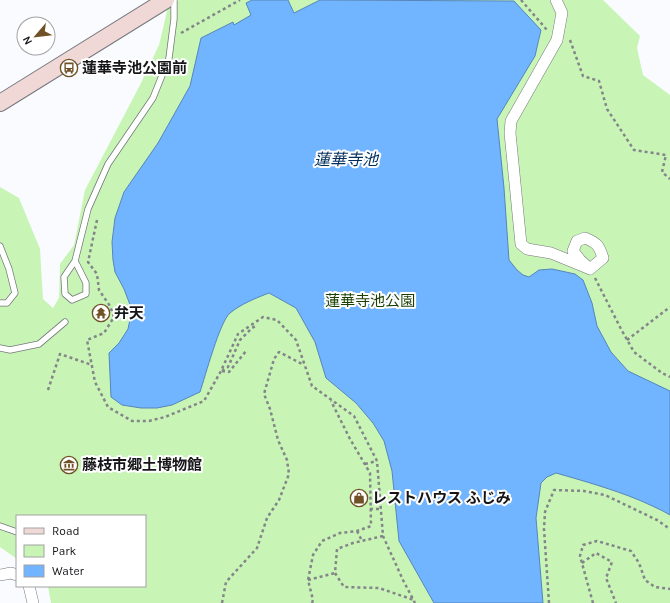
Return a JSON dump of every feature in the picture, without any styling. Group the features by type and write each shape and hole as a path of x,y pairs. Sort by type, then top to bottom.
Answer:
{"street":[{"path":"0,103 166,0"},
{"path":"556,0 562,13 557,40 511,121 510,133 521,244 527,249 551,253 590,269"},
{"path":"0,575 12,573 16,575"},
{"path":"29,587 33,603"}],"lane":[{"path":"75,261 86,283 86,294 72,300 65,294 64,277 75,261 88,209 108,164 153,98 169,58 174,19 174,0"},
{"path":"0,246 9,269 15,294 7,303 0,304"},
{"path":"0,348 10,350 39,344 65,322"},
{"path":"0,526 16,532"}],"path":[{"path":"176,35 240,0"},
{"path":"521,0 547,29 545,36"},
{"path":"559,30 569,35 583,76 599,81 607,109 634,150 666,155 662,172 670,179"},
{"path":"98,214 88,262 97,274 99,290 110,306 114,317 104,333 87,340 95,382 108,407 132,421 149,421 165,417 204,401 221,371 238,334 263,317 277,320 296,340 312,386 354,416 377,461 383,536 403,580 415,601"},
{"path":"590,269 634,352 662,373 670,377"},
{"path":"627,340 670,307"},
{"path":"221,371 228,367 240,340 257,325"},
{"path":"221,371 229,372 246,351"},
{"path":"222,603 226,582 257,548 267,518 279,500 289,474 287,460 278,440 270,409 264,394 274,359 279,352 305,365"},
{"path":"48,390 60,354 92,365"},
{"path":"312,603 313,600 308,580 313,555 322,541 340,534 357,531 371,526 370,473 350,439 330,399"},
{"path":"365,464 377,461"},
{"path":"549,603 544,529 545,512 554,490 584,491 605,495 657,520 670,529"},
{"path":"370,509 381,509"},
{"path":"357,531 362,541"},
{"path":"383,536 353,543 337,549 335,573 344,587 379,588 415,601"},
{"path":"593,603 580,556 583,545 597,541 631,550 639,563 645,580 654,587 670,589"},
{"path":"582,563 596,553 612,562 606,578 616,603"},
{"path":"308,580 335,573"}],"green space":[{"name":"蓮華寺池公園","path":"179,0 603,0 640,36 637,48 643,75 670,95 670,603 51,603 48,587 146,587 146,515 16,515 16,558 0,547 0,187 19,198 40,249 43,299 53,308 59,298 60,264 74,245 85,190 140,85 159,45 168,7"}],"water":[{"name":"蓮華寺池","path":"252,0 288,0 294,13 320,0 514,1 541,30 535,56 497,119 509,260 517,270 523,275 529,277 539,270 552,269 575,274 583,280 592,303 597,326 611,352 628,371 670,391 670,515 639,500 598,485 556,473 547,477 541,483 536,518 543,603 434,603 399,541 392,471 384,441 373,423 356,403 326,378 315,342 296,308 269,293 239,307 230,313 226,318 217,338 200,392 172,405 157,408 141,408 122,405 111,397 109,353 119,343 128,329 132,310 124,289 115,272 113,260 112,242 115,218 124,192 158,143 190,86 201,38 233,22 234,25 251,15 246,3"}],"place":[{"name":"蓮華寺池公園前","path":"69,68"},
{"name":"弁天","path":"101,313"},
{"name":"藤枝市郷土博物館","path":"69,465"},
{"name":"レストハウス ふじみ","path":"359,498"}]}
